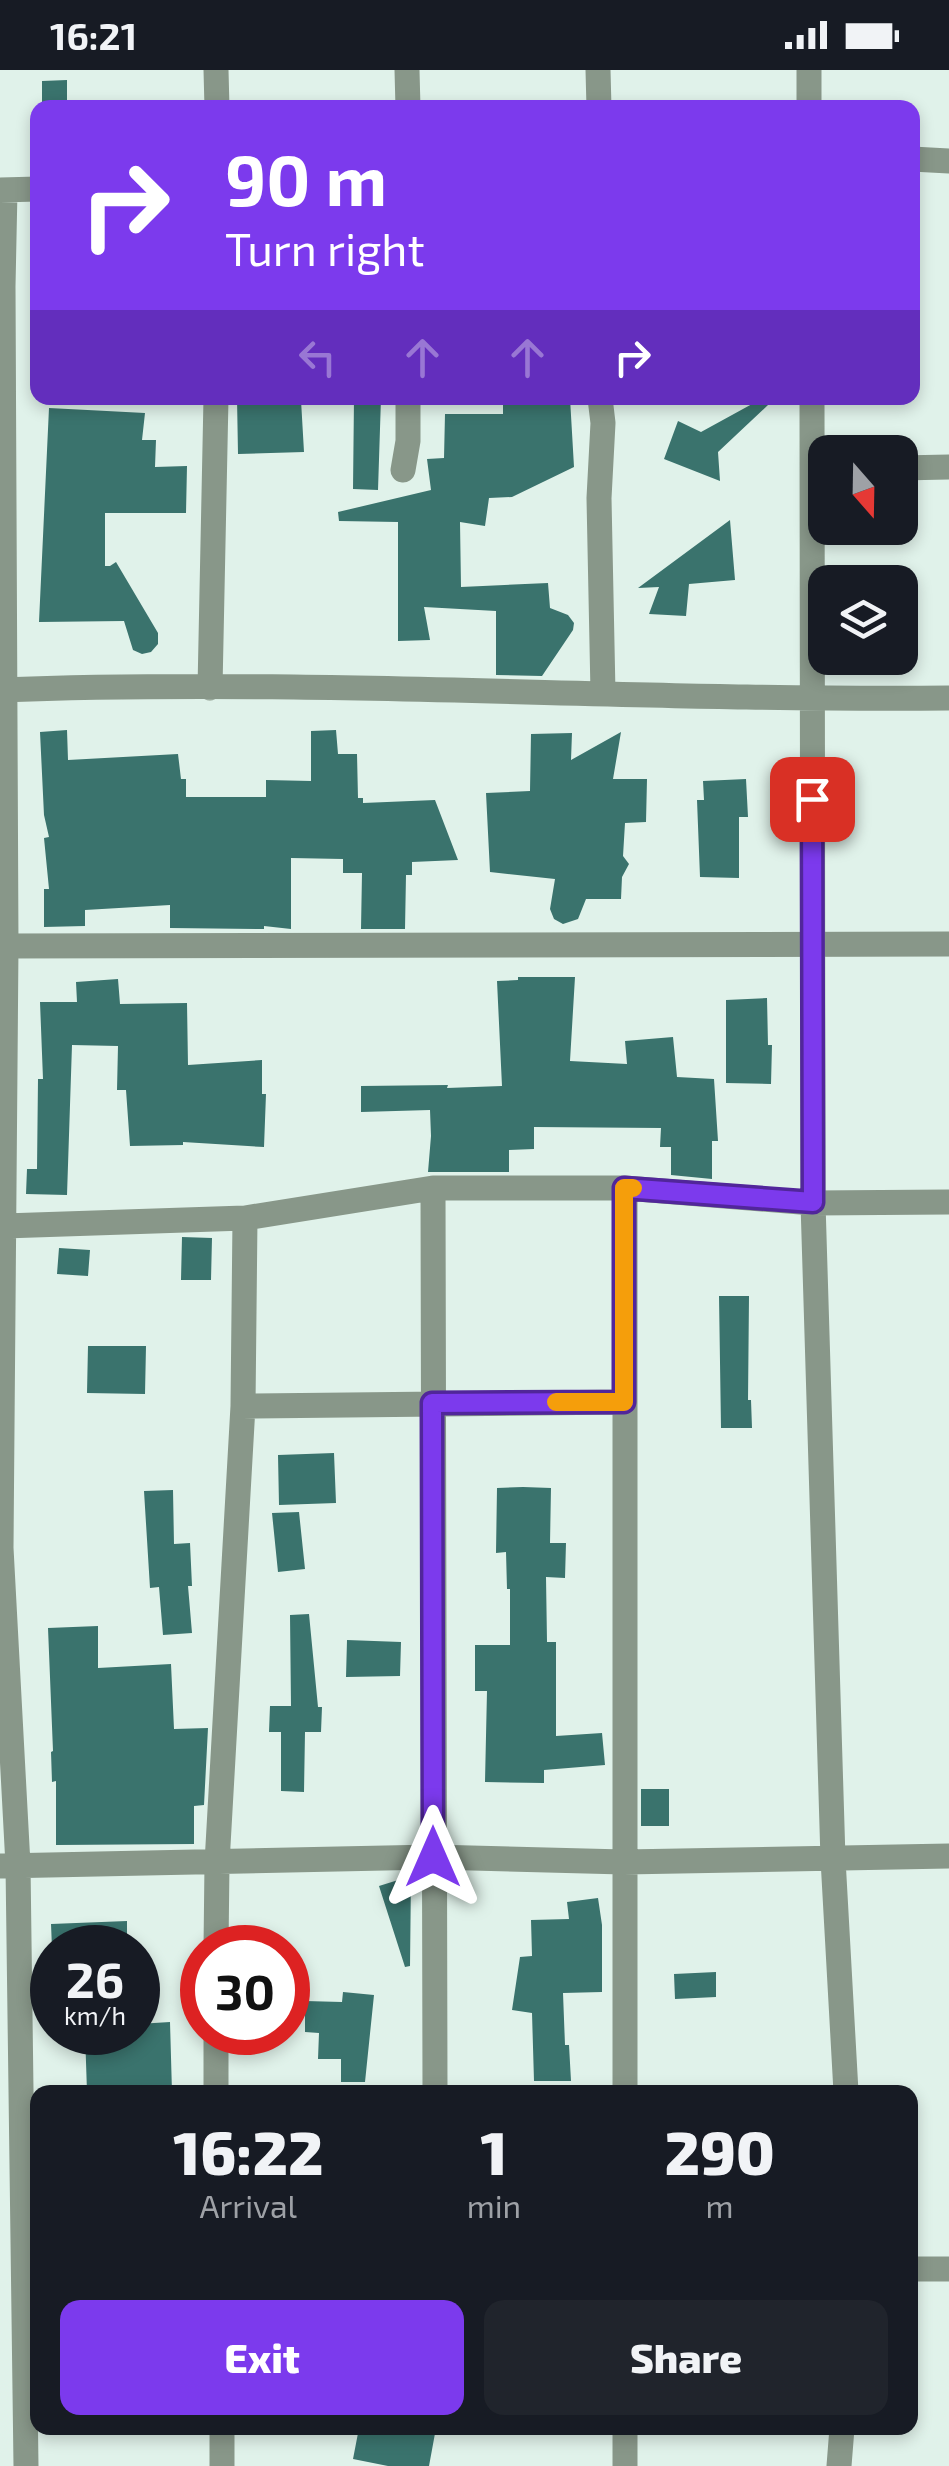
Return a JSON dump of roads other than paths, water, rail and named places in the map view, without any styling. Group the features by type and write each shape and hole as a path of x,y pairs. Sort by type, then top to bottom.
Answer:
{"street":[{"path":"216,70 218,100"},
{"path":"407,70 408,100"},
{"path":"598,70 599,100"},
{"path":"809,70 809,100"},
{"path":"920,160 949,161"},
{"path":"26,2466 2,1548 6,946 2,690 3,190 30,189"},
{"path":"210,688 216,405"},
{"path":"403,470 408,405"},
{"path":"601,405 603,692"},
{"path":"813,405 815,435"},
{"path":"918,468 949,467"},
{"path":"816,545 811,699 813,1202 833,1859 846,2085"},
{"path":"2,690 210,688 949,698"},
{"path":"6,946 949,944"},
{"path":"4,1226 245,1218 432,1188 624,1188 813,1202 949,1202"},
{"path":"432,1188 435,2085"},
{"path":"624,1188 626,2085"},
{"path":"216,1925 243,1406 245,1218"},
{"path":"243,1406 624,1402"},
{"path":"9,1866 433,1857 624,1862 949,1856"},
{"path":"216,2055 216,2085"},
{"path":"918,2269 949,2269"},
{"path":"222,2435 222,2466"},
{"path":"625,2435 625,2466"},
{"path":"838,2466 841,2435"}]}
